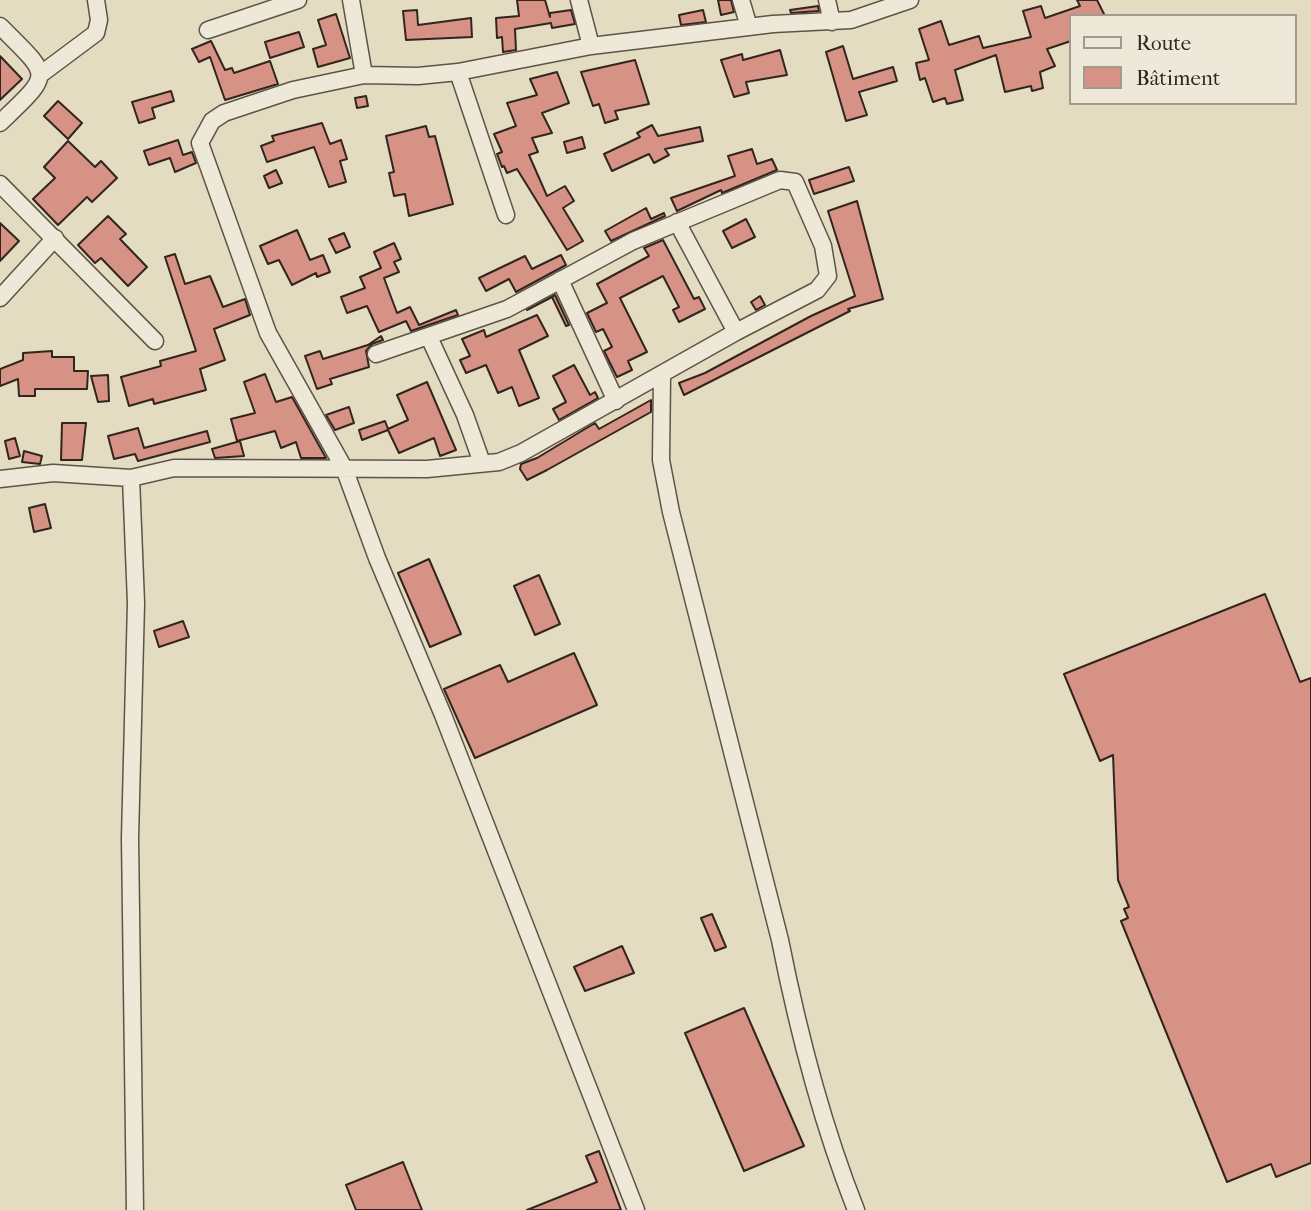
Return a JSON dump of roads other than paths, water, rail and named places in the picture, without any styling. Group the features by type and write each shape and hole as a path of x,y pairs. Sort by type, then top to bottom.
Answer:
{"street":[{"path":"41,74 96,33 99,20 96,0"},
{"path":"208,30 298,0"},
{"path":"351,0 364,75"},
{"path":"579,0 591,46"},
{"path":"741,0 749,27"},
{"path":"827,0 832,22"},
{"path":"636,1210 443,715 377,558 344,468 268,334 200,142 212,121 224,113 293,90 364,75 418,76 458,72 591,46 749,27 852,20 910,0"},
{"path":"0,26 34,60 41,74 40,83 0,123"},
{"path":"458,72 506,215"},
{"path":"0,479 53,473 131,478 174,468 427,469 499,462 521,453 736,332 817,290 828,276 823,246 795,182 780,180 633,241 507,309 376,354"},
{"path":"0,184 155,341"},
{"path":"677,222 736,332"},
{"path":"0,298 55,238"},
{"path":"560,280 616,401"},
{"path":"429,337 465,415 482,463"},
{"path":"662,376 662,460 671,512 780,940 793,1004 842,1175 856,1210"},
{"path":"131,478 136,603 131,838 135,1210"}]}
